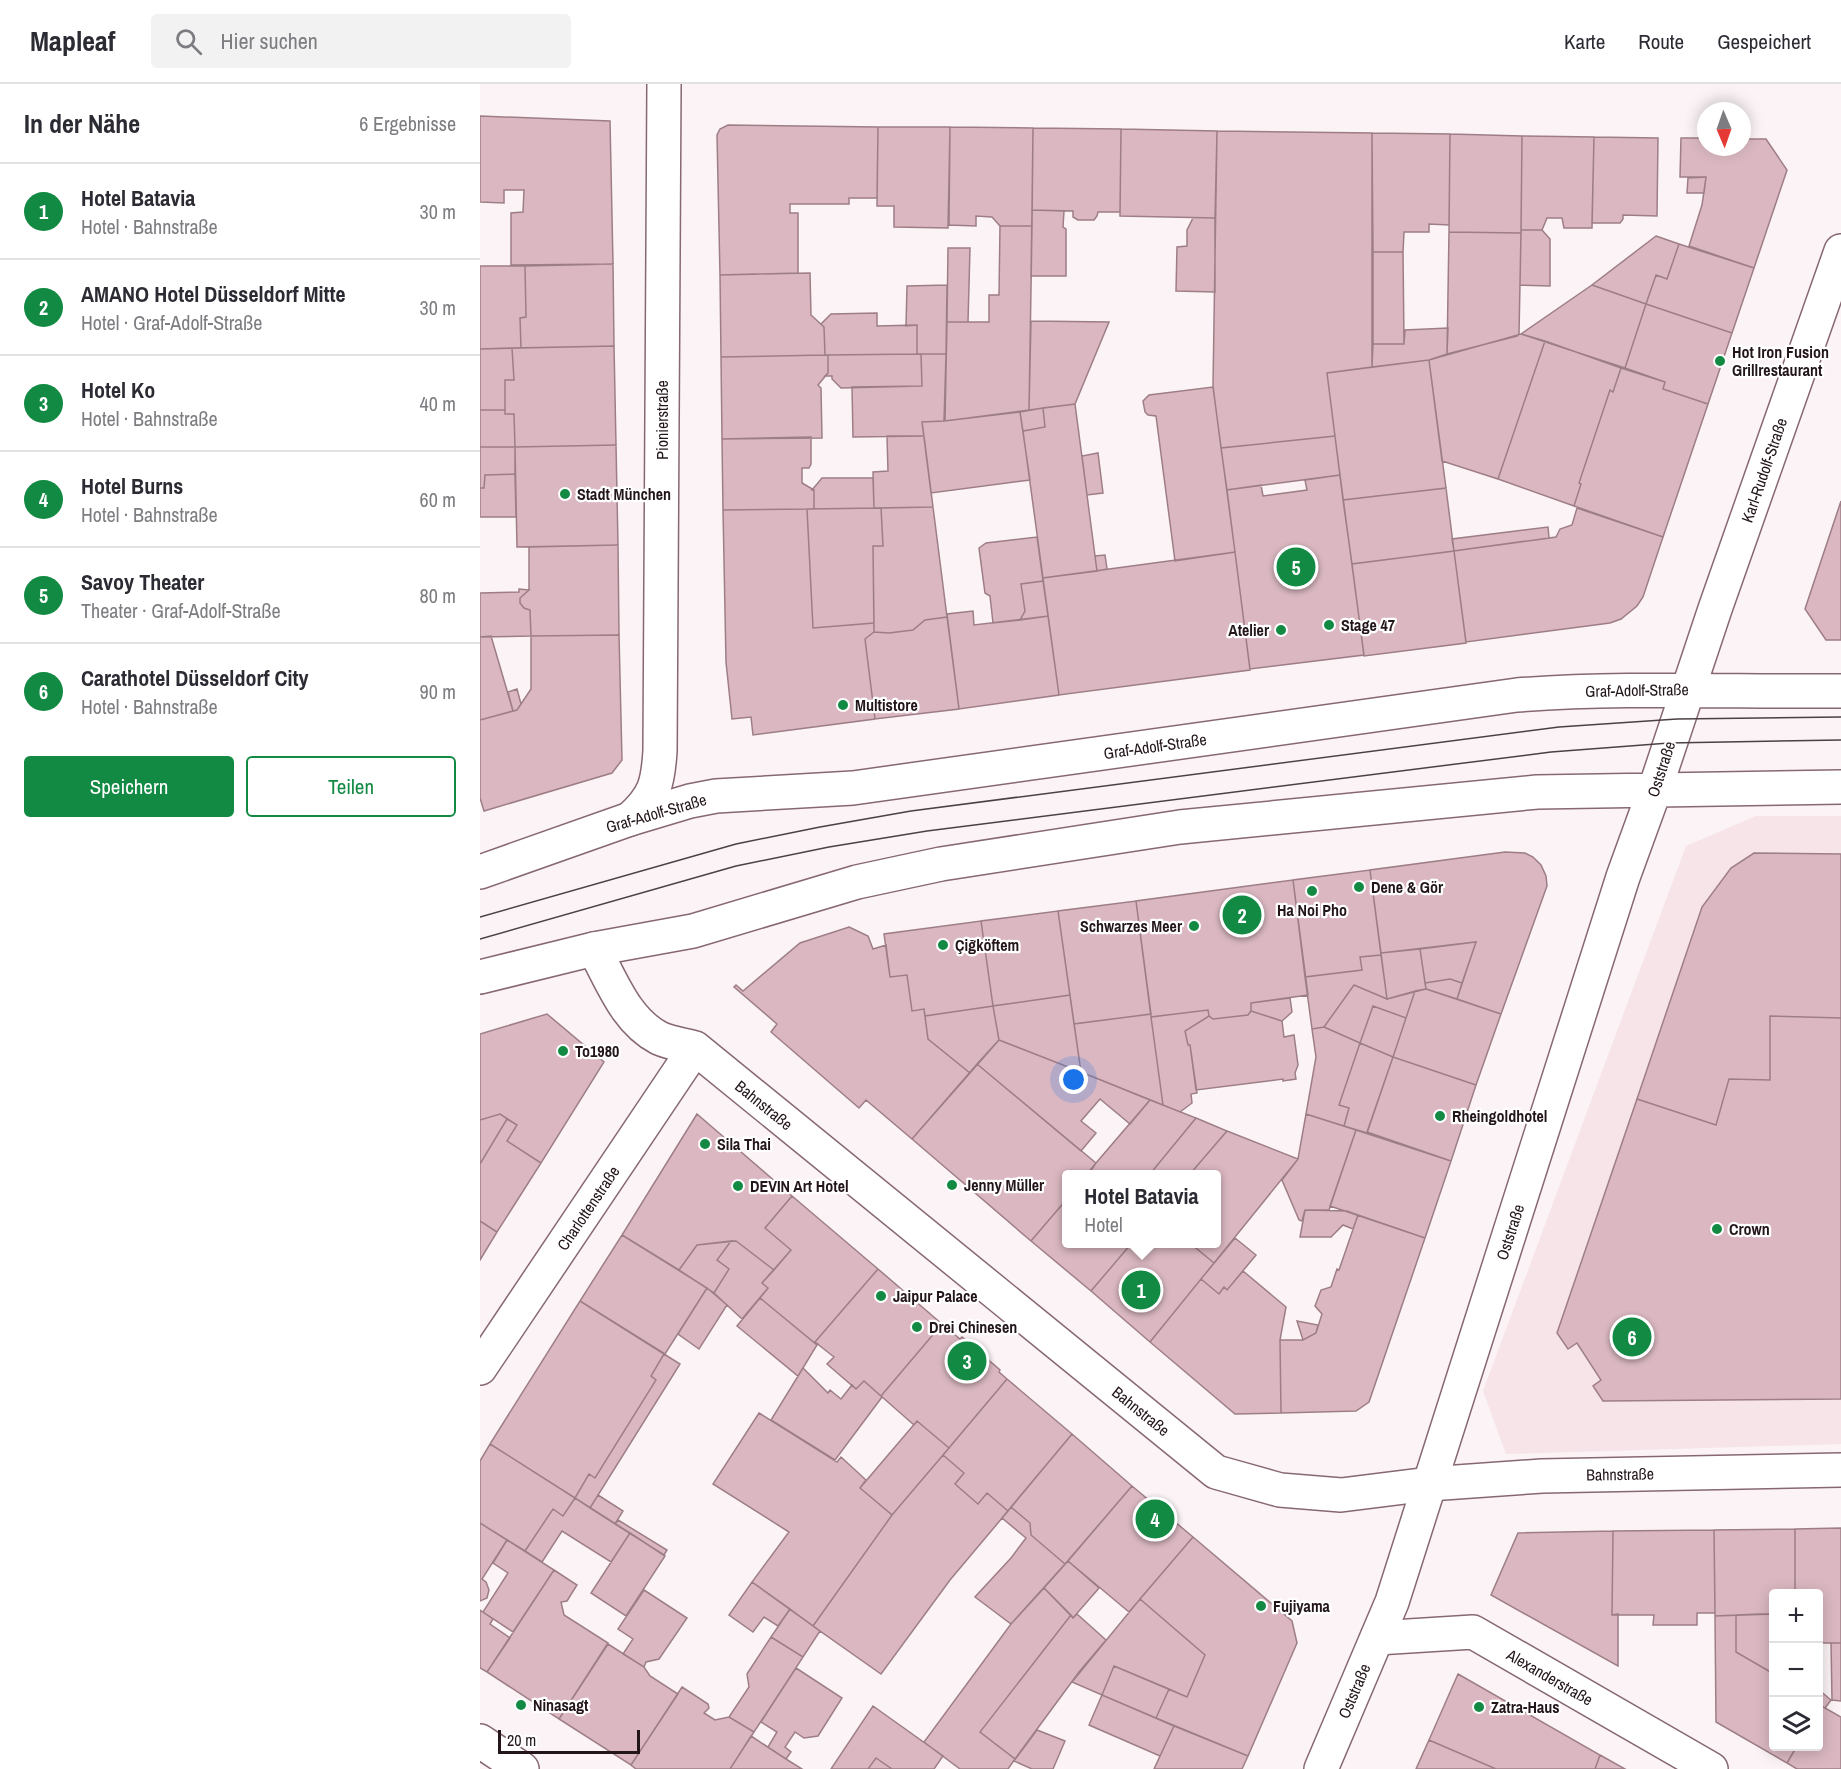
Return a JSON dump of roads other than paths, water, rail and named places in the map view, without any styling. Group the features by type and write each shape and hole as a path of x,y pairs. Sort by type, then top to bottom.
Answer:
{"main road":[{"name":"Pionierstraße","path":"630,819 645,806 659,774 664,84"},
{"name":"Karl-Rudolf-Straße","path":"1687,689 1841,251"},
{"name":"Graf-Adolf-Straße","path":"480,872 630,819 690,801 716,796 853,788 1517,695 1572,691 1687,689 1841,691"},
{"name":"Oststraße","path":"1321,1769 1392,1602 1623,877 1655,789 1687,689"},
{"path":"480,977 594,949 693,931 858,882 941,864 1180,827 1537,792 1841,787"},
{"name":"Bahnstraße","path":"594,949 621,1001 642,1026 661,1038 695,1048 1216,1472 1280,1490 1341,1495 1429,1484 1578,1475 1841,1470"},
{"name":"Charlottenstraße","path":"480,1368 695,1048"},
{"name":"Alexanderstraße","path":"1377,1638 1473,1632 1711,1769"},
{"path":"480,1742 522,1769"}],"tram line":[{"path":"480,917 736,844 911,811 1559,727 1677,719 1841,717"},
{"path":"480,939 736,866 829,847 927,831 1551,752 1669,743 1841,740"}],"place":[{"name":"Hot Iron Fusion Grillrestaurant","path":"1720,361"},
{"name":"Stadt München","path":"565,494"},
{"name":"Savoy Theater","path":"1296,567"},
{"name":"Stage 47","path":"1329,625"},
{"name":"Atelier","path":"1281,630"},
{"name":"Multistore","path":"843,705"},
{"name":"Dene & Gör","path":"1359,887"},
{"name":"Ha Noi Pho","path":"1312,891"},
{"name":"AMANO Hotel Düsseldorf Mitte","path":"1242,915"},
{"name":"Schwarzes Meer","path":"1194,926"},
{"name":"Çiğköftem","path":"943,945"},
{"name":"To1980","path":"563,1051"},
{"name":"Rheingoldhotel","path":"1440,1116"},
{"name":"Sila Thai","path":"705,1144"},
{"name":"Jenny Müller","path":"952,1185"},
{"name":"DEVIN Art Hotel","path":"738,1186"},
{"name":"Crown","path":"1717,1229"},
{"name":"Hotel Batavia","path":"1141,1290"},
{"name":"Jaipur Palace","path":"881,1296"},
{"name":"Drei Chinesen","path":"917,1327"},
{"name":"Carathotel Düsseldorf City","path":"1632,1337"},
{"name":"Hotel Ko","path":"967,1361"},
{"name":"Hotel Burns","path":"1155,1519"},
{"name":"Fujiyama","path":"1261,1606"},
{"name":"Ninasagt","path":"521,1705"},
{"name":"Zatra-Haus","path":"1479,1707"}]}
